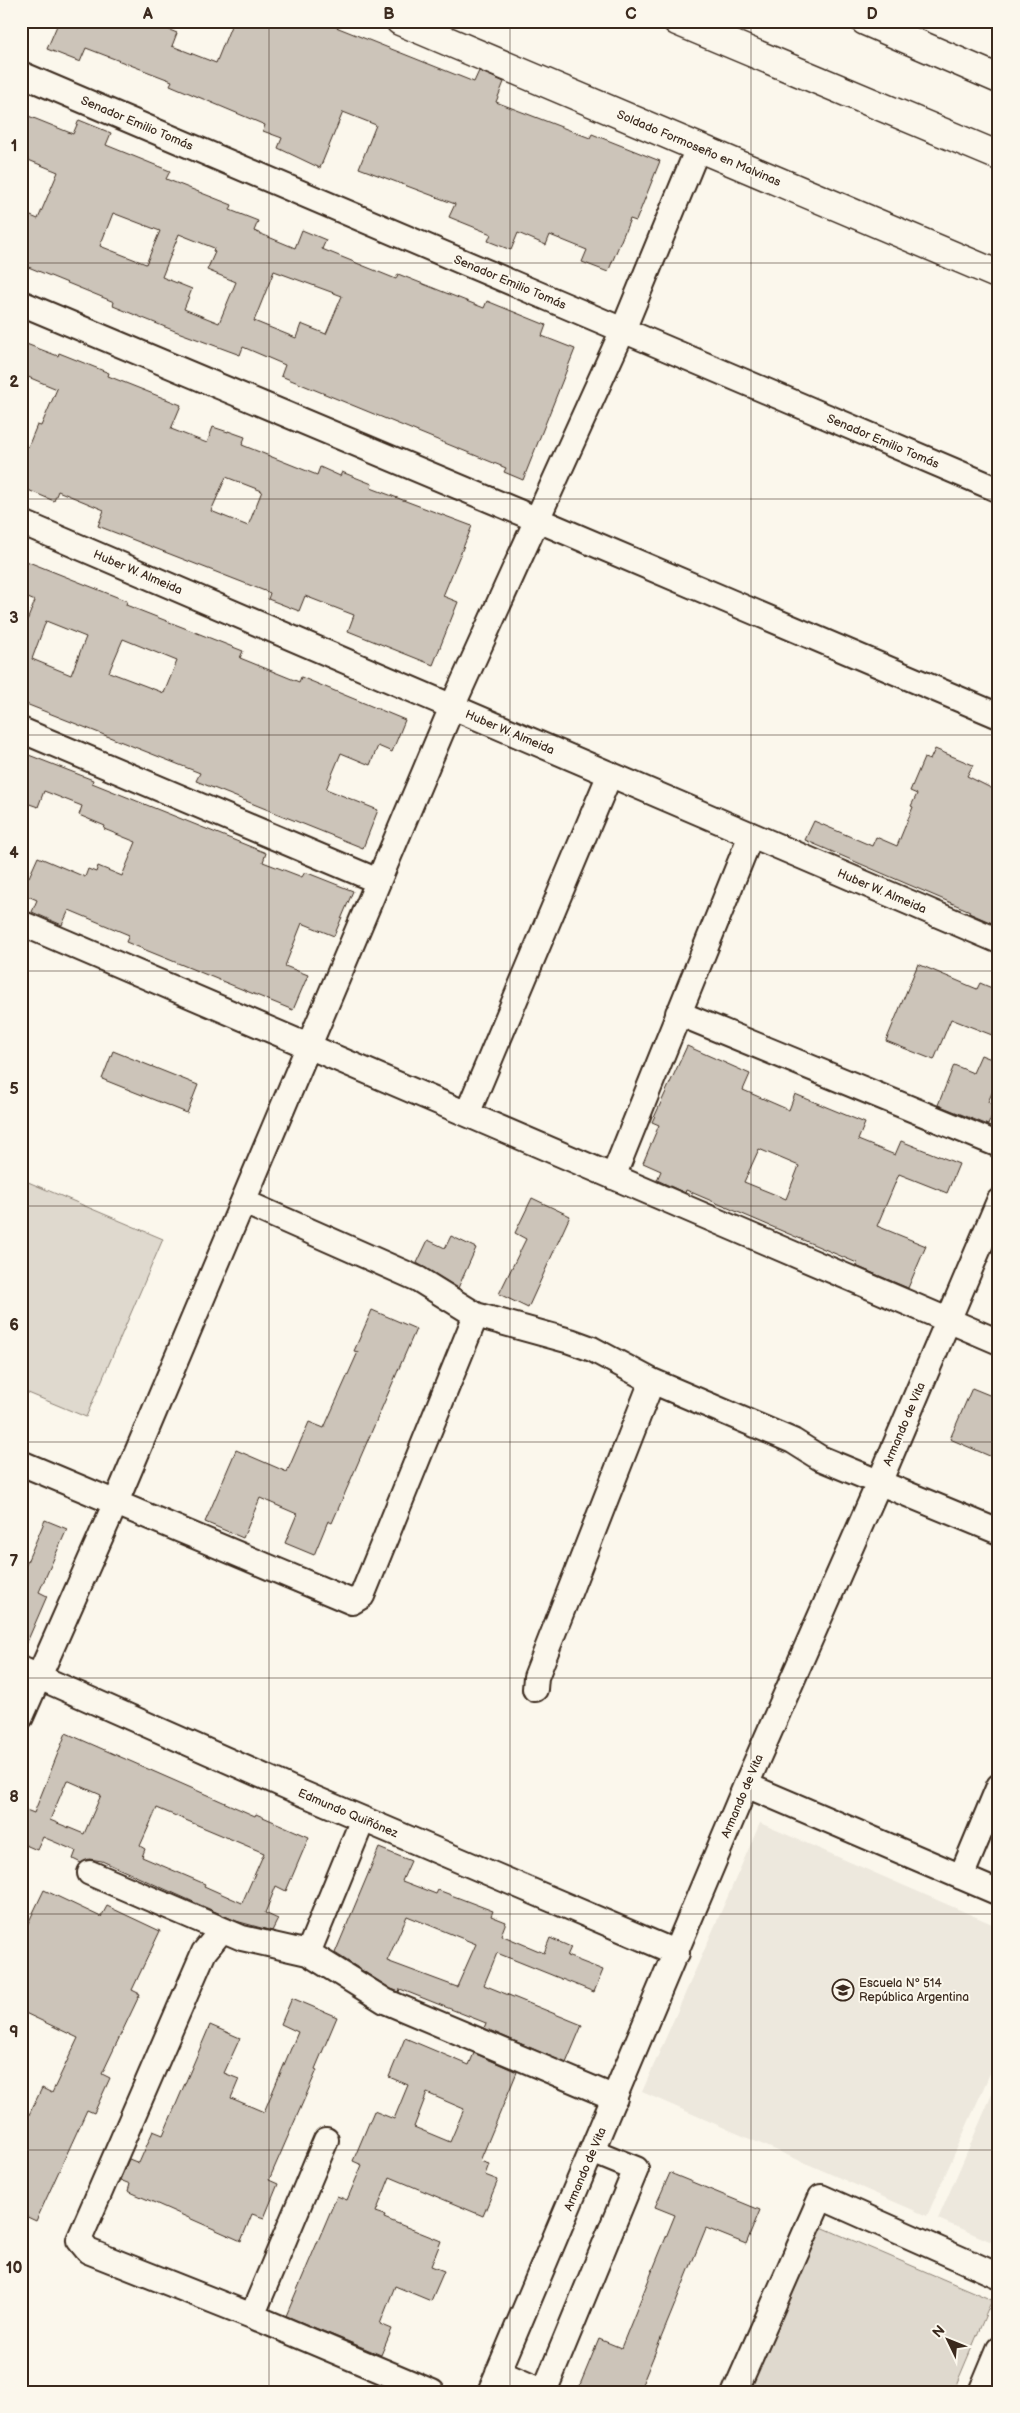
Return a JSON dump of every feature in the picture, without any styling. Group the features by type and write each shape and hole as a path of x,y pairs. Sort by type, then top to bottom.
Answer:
{"main road":[{"name":"Soldado Formoseño en Malvinas","path":"400,21 999,275"},
{"path":"676,21 999,156"},
{"path":"865,21 999,79"}],"street":[{"name":"Senador Emilio Tomás","path":"21,74 999,490"},
{"path":"21,1717 30,1673 116,1502 452,707 623,330 698,148"},
{"path":"21,303 999,716"},
{"name":"Huber W. Almeida","path":"21,522 999,941"},
{"path":"21,730 378,882"},
{"path":"467,1114 610,774"},
{"path":"613,1177 678,1013 752,835"},
{"path":"21,923 999,1342"},
{"path":"678,1013 999,1145"},
{"name":"Armando de Vita","path":"494,2382 677,1953 746,1785 879,1483 999,1201"},
{"path":"244,1202 418,1279 476,1315 577,1343 652,1381 793,1441 820,1458 999,1532"},
{"path":"21,1463 352,1602 362,1596 476,1315"},
{"path":"535,1689 536,1678 652,1381"},
{"name":"Edmundo Quiñónez","path":"30,1673 677,1953"},
{"path":"746,1785 999,1893"},
{"path":"961,1877 999,1786"},
{"path":"308,1953 363,1818"},
{"path":"90,1873 242,1938 308,1953 385,2001 615,2098"},
{"path":"222,1930 204,1952 79,2240 88,2251 252,2316 432,2392"},
{"path":"252,2316 326,2140"},
{"path":"494,2382 544,2392 636,2169 592,2152"},
{"path":"735,2392 821,2197 999,2276"},
{"path":"981,2392 999,2348"}],"shaded area":[{"path":"21,1179 163,1239 86,1417 21,1390"},
{"name":"Escuela Nº 514 República Argentina","path":"760,1823 999,1927 999,2053 927,2216 642,2092"},
{"path":"999,2078 999,2245 938,2219"},
{"path":"819,2226 992,2300 953,2392 747,2392"}],"building":[{"path":"59,21 148,21 177,33 172,46 216,63 233,21 321,21 474,82 479,71 504,82 496,102 590,138 592,134 660,161 636,221 630,219 608,272 582,262 587,250 550,235 546,245 518,233 511,250 488,241 491,234 449,217 455,204 359,168 376,125 343,112 320,168 278,148 282,138 263,131 265,125 170,85 172,81 86,48 80,62 47,49"},
{"path":"21,113 73,134 79,120 111,133 106,145 170,171 166,179 232,205 230,210 258,221 254,231 295,248 302,230 326,240 322,249 396,279 398,274 484,308 487,301 546,325 542,336 575,349 523,480 504,472 506,468 281,376 285,365 243,347 240,355 175,331 113,306 114,302 21,264 21,212 38,219 58,172 21,157","holes":["113,213 160,231 146,264 100,246","179,234 214,248 213,251 215,252 207,270 236,282 219,323 184,309 192,289 162,277","274,271 342,296 326,334 301,324 296,338 254,321"]},
{"path":"21,342 58,356 59,353 109,373 108,376 181,405 171,429 207,443 213,427 228,431 245,437 242,445 317,475 320,467 340,476 342,472 372,484 371,488 472,526 443,596 458,602 433,665 348,631 354,615 305,596 299,611 268,599 270,593 98,526 104,510 58,491 54,501 21,487 21,444 28,447 37,425 41,426 57,389 21,374","holes":["226,477 262,491 248,526 211,511"]},
{"path":"21,559 127,601 126,605 243,651 240,658 299,682 301,677 405,720 392,752 378,746 370,765 341,753 326,789 378,810 363,848 196,781 200,773 21,702 21,635 35,601 21,595","holes":["46,621 86,637 71,675 32,659","123,639 177,661 164,693 109,672"]},
{"path":"935,749 973,765 967,776 999,792 999,926 969,913 970,911 805,840 814,821 872,846 876,837 897,846 917,794 910,791 924,758 930,760"},
{"path":"21,752 93,780 92,783 266,853 263,862 302,877 305,872 353,891 334,936 302,923 285,966 308,975 293,1010 126,942 129,935 69,910 62,925 32,912 37,900 21,893 21,874 29,877 38,857 85,877 88,869 96,872 98,866 122,876 136,842 104,829 105,826 79,815 82,806 44,791 38,807 21,801"},
{"path":"918,964 977,989 980,983 999,991 999,1019 992,1035 951,1019 934,1060 886,1041"},
{"path":"687,1046 750,1074 743,1090 789,1110 795,1094 865,1123 858,1140 895,1155 901,1141 959,1164 947,1193 899,1174 877,1226 926,1246 908,1288 856,1266 857,1263 686,1190 685,1193 657,1180 661,1171 643,1163 659,1125 652,1122","holes":["759,1149 799,1166 786,1199 744,1182"]},
{"path":"113,1051 198,1085 187,1113 102,1079"},
{"path":"981,1055 999,1062 999,1077 988,1102 996,1106 988,1125 938,1105 954,1065 973,1073"},
{"path":"532,1198 570,1216 528,1308 499,1294 526,1239 515,1233"},
{"path":"451,1236 476,1248 458,1288 417,1263 428,1240 445,1248"},
{"path":"372,1310 416,1329 332,1523 328,1521 314,1555 285,1543 297,1514 260,1498 243,1538 205,1522 236,1450 287,1472 309,1422 324,1428 358,1352 354,1351"},
{"path":"972,1388 999,1399 999,1460 950,1439"},
{"path":"45,1520 67,1529 39,1592 47,1596 21,1656 21,1576"},
{"path":"66,1733 255,1816 256,1814 309,1837 286,1891 276,1886 265,1913 278,1919 272,1931 236,1921 102,1861 89,1859 81,1863 73,1859 76,1851 43,1837 37,1850 21,1843 21,1808 34,1813","holes":["67,1780 101,1795 84,1834 50,1820","157,1808 264,1853 242,1903 204,1886 205,1884 142,1857 145,1849 140,1846"]},
{"path":"379,1848 411,1861 402,1881 436,1894 438,1890 493,1911 491,1916 506,1922 501,1935 544,1953 550,1938 571,1947 567,1956 603,1970 594,1992 497,1953 484,1985 582,2025 566,2063 484,2028 486,2023 400,1989 399,1992 391,1989 335,1953","holes":["407,1916 476,1944 457,1987 387,1961"]},
{"path":"44,1890 101,1917 107,1906 160,1931 132,1990 140,1994 102,2074 110,2078 94,2113 87,2110 36,2221 21,2214 21,2131 42,2088 52,2093 78,2038 21,2011 21,1938"},
{"path":"292,1998 337,2017 315,2069 317,2070 269,2180 278,2184 264,2218 252,2214 241,2241 128,2191 130,2184 120,2180 129,2159 139,2163 153,2131 163,2135 210,2025 240,2038 224,2073 239,2079 231,2098 264,2112 298,2032 281,2024"},
{"path":"405,2038 469,2065 474,2053 517,2072 480,2161 489,2164 485,2175 498,2180 483,2216 390,2177 376,2212 385,2215 384,2218 441,2241 431,2266 444,2271 431,2301 395,2286 380,2324 392,2329 381,2355 286,2316 337,2196 347,2200 362,2165 353,2161 374,2111 394,2119 408,2085 389,2077","holes":["427,2093 464,2109 450,2142 414,2127"]},
{"path":"670,2173 760,2210 746,2244 706,2228 639,2392 577,2392 599,2339 621,2348 675,2215 655,2207"}],"place":[{"name":"Escuela Nº 514 República Argentina","path":"843,1990"}]}
